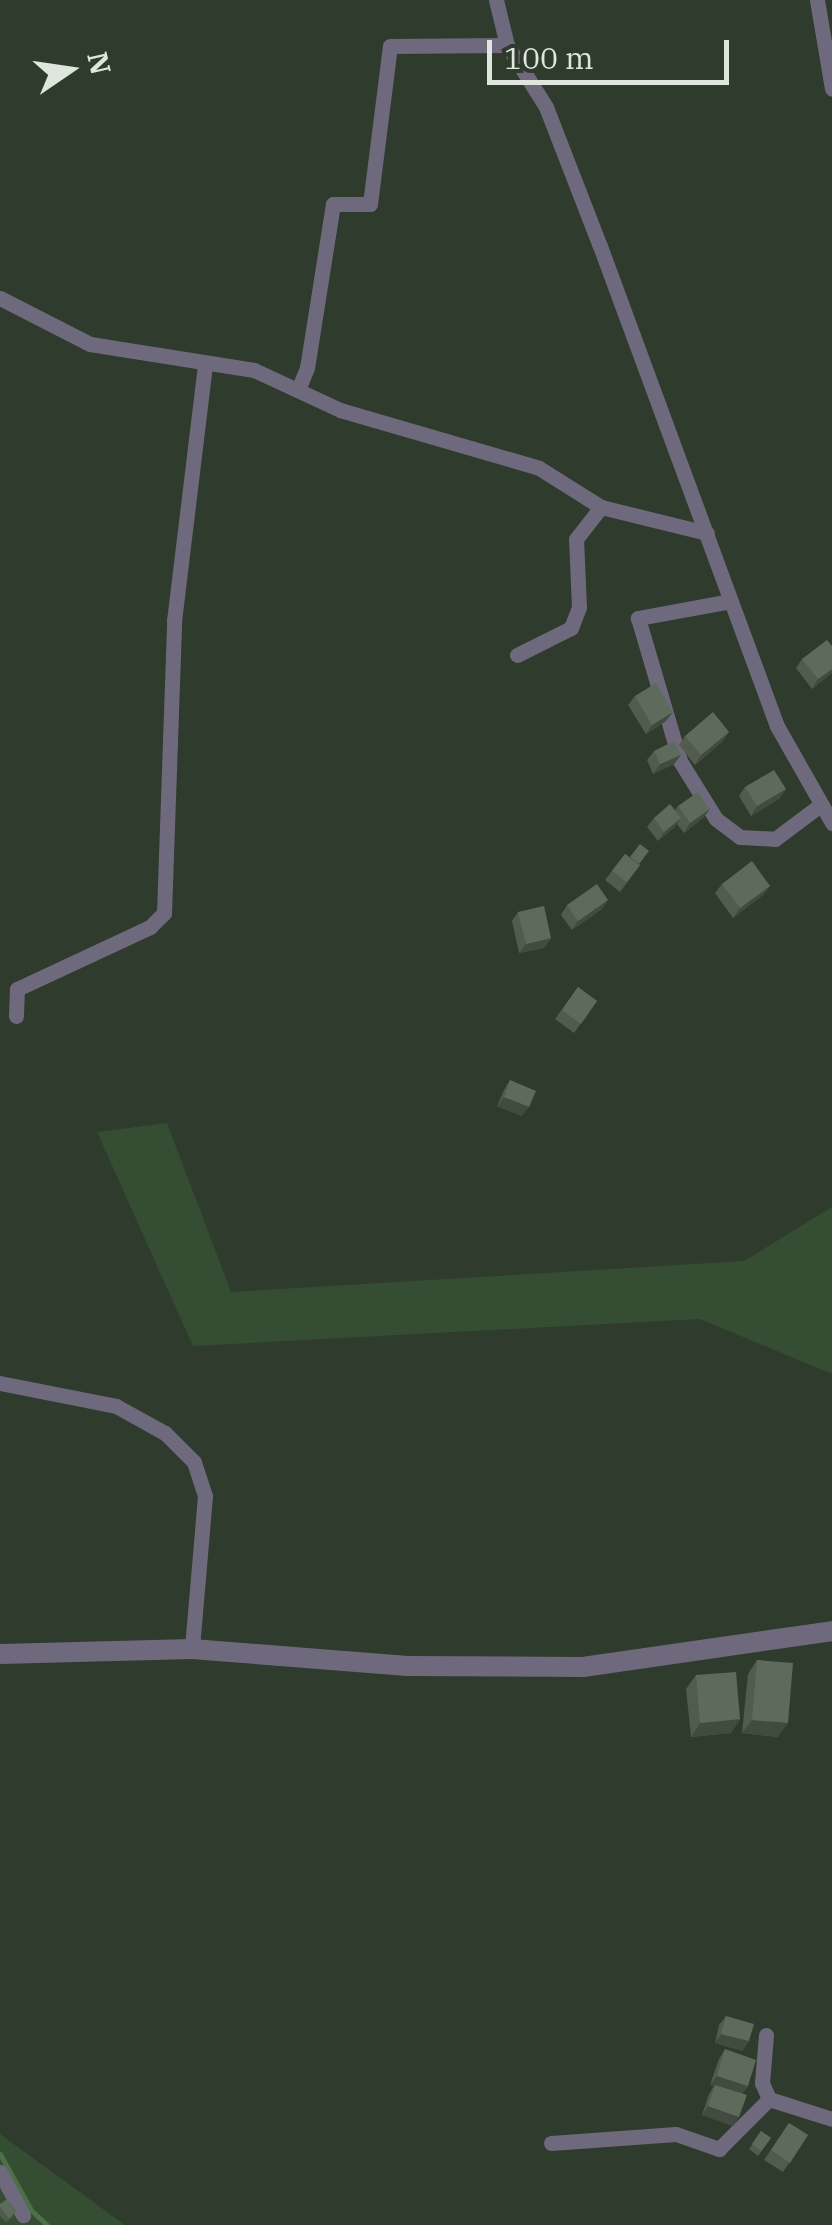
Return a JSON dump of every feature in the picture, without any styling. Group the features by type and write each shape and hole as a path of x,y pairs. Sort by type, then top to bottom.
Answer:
{"street":[{"path":"496,0 507,45 546,108 777,726 832,824"},
{"path":"818,0 832,89"},
{"path":"298,390 307,368 333,204 370,204 390,46 507,45"},
{"path":"0,298 90,344 254,370 340,410 539,468 601,507 708,534"},
{"path":"16,1016 17,988 150,927 164,913 174,621 205,364"},
{"path":"517,655 571,628 579,607 576,539 601,507"},
{"path":"731,601 638,618 680,762 716,818 740,837 775,839 819,806"},
{"path":"0,1383 116,1406 190,1456 206,1496 192,1650"},
{"path":"0,1654 192,1650 407,1666 583,1666 832,1631"},
{"path":"766,2035 762,2083 769,2099 832,2118"},
{"path":"552,2143 676,2134 719,2149 769,2099"},
{"path":"0,2172 23,2214"}],"green space":[{"path":"167,1123 231,1292 744,1261 832,1207 832,1374 700,1319 193,1346 97,1132"},
{"path":"0,2134 125,2225 0,2225"}],"building":[{"path":"827,640 832,646 832,669 818,679 802,659"},
{"path":"656,683 673,712 652,725 635,696"},
{"path":"713,712 729,732 701,755 685,736"},
{"path":"674,741 681,755 660,764 654,751"},
{"path":"774,770 786,789 757,806 745,787"},
{"path":"698,792 710,809 690,823 678,806"},
{"path":"670,804 681,818 664,832 654,818"},
{"path":"640,844 649,851 639,864 630,857"},
{"path":"625,854 640,865 627,882 612,871"},
{"path":"752,861 770,886 740,908 722,884"},
{"path":"597,884 608,900 578,921 567,905"},
{"path":"544,906 551,938 526,944 518,912"},
{"path":"578,987 597,1001 581,1024 562,1010"},
{"path":"510,1080 536,1091 529,1107 504,1097"},
{"path":"757,1660 793,1663 788,1723 752,1720"},
{"path":"736,1672 740,1719 700,1723 696,1675"},
{"path":"726,2016 754,2024 749,2041 721,2034"},
{"path":"725,2049 756,2060 748,2086 717,2076"},
{"path":"715,2085 747,2095 739,2117 708,2106"},
{"path":"789,2123 808,2135 790,2163 771,2150"},
{"path":"761,2131 771,2138 761,2151 752,2144"},
{"path":"7,2199 17,2211 9,2218 0,2207"}],"waterway":[{"path":"0,2154 31,2210 47,2225"}]}
